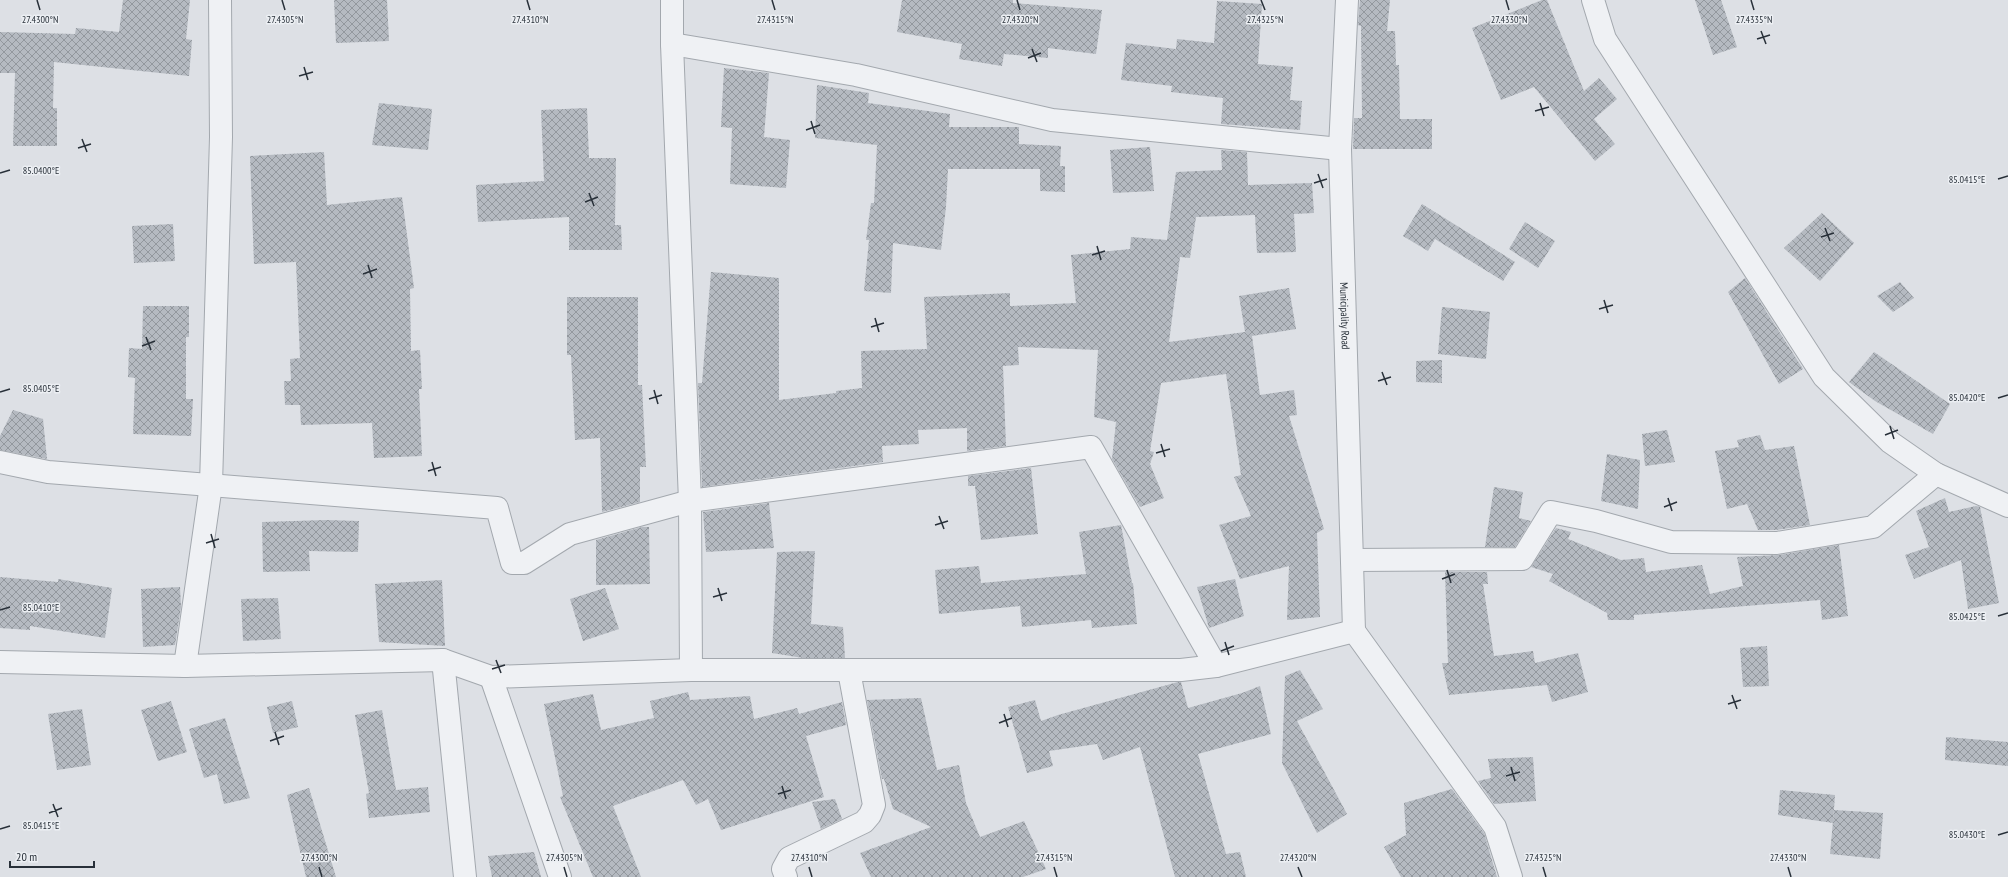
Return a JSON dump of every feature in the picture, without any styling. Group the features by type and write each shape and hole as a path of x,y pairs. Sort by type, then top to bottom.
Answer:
{"street":[{"path":"185,666 211,485 221,137 220,0"},
{"path":"672,0 672,44 690,501 691,670"},
{"name":"Municipality Road","path":"1347,0 1340,149 1354,631"},
{"path":"1593,0 1605,39 1824,377 1890,442 1936,474 2008,506"},
{"path":"672,44 856,75 1052,120 1340,149"},
{"path":"0,462 48,472 497,508 512,563 524,563 570,534 690,501 1091,447 1216,666"},
{"path":"1352,560 1522,559 1551,512 1596,521 1671,542 1777,543 1873,527 1936,474"},
{"path":"0,662 185,666 443,660 491,677 691,670 1182,670 1216,666 1354,631 1495,827 1511,877"},
{"path":"443,660 465,877"},
{"path":"786,877 783,869 788,858 864,822 870,815 874,805 848,670"},
{"path":"491,677 560,877"}],"building":[{"path":"123,0 190,0 186,39 192,40 189,76 54,62 53,108 57,108 57,146 13,146 15,73 0,73 0,32 75,34 76,28 119,32"},
{"path":"334,0 387,0 389,41 336,43"},
{"path":"902,0 1013,0 1013,3 1102,10 1096,54 1048,48 1048,58 1004,54 1002,66 959,59 962,44 897,32"},
{"path":"1360,0 1390,0 1387,31 1395,31 1396,65 1399,65 1400,119 1432,119 1432,149 1353,149 1354,118 1362,118 1361,26 1358,25"},
{"path":"1542,0 1547,0 1584,91 1599,78 1617,99 1594,119 1615,144 1595,161 1534,87 1501,100 1472,28"},
{"path":"1695,0 1721,0 1737,47 1713,55"},
{"path":"1217,1 1262,4 1258,64 1293,67 1290,100 1302,101 1300,130 1221,124 1223,98 1171,92 1172,86 1121,80 1126,43 1176,49 1177,39 1214,43"},
{"path":"724,68 769,73 764,137 790,140 786,188 730,184 732,128 721,127"},
{"path":"817,85 869,93 868,103 950,114 949,127 1019,127 1019,144 1061,146 1060,166 1065,166 1065,192 1040,191 1040,169 948,169 946,207 941,250 893,243 891,293 864,291 869,240 866,240 871,203 874,203 877,145 815,138"},
{"path":"379,103 432,109 428,150 372,145"},
{"path":"587,108 589,158 616,158 615,225 621,225 622,250 569,250 569,217 478,222 476,185 544,181 541,110"},
{"path":"1150,147 1154,191 1113,193 1110,150"},
{"path":"1221,150 1247,152 1248,185 1312,183 1314,213 1294,214 1296,252 1257,253 1255,215 1196,217 1190,258 1180,257 1169,342 1245,332 1239,296 1289,288 1296,329 1252,336 1260,395 1294,390 1297,415 1289,416 1324,529 1317,533 1320,617 1287,620 1289,566 1240,579 1219,525 1251,516 1234,477 1241,475 1226,374 1161,383 1150,451 1154,452 1150,464 1164,498 1140,507 1112,459 1116,422 1094,417 1098,350 1018,347 1019,365 1003,366 1006,446 967,451 967,428 918,430 919,444 882,446 883,462 702,487 698,383 702,383 711,272 779,278 779,400 836,393 836,391 862,388 861,351 927,349 924,297 1010,293 1010,306 1076,303 1071,255 1130,249 1131,237 1167,240 1176,172 1222,170"},
{"path":"324,152 327,205 402,197 414,288 410,289 411,351 420,350 422,389 419,389 422,456 374,458 372,423 301,425 300,405 285,405 284,381 291,381 290,359 300,358 296,262 254,264 250,156"},
{"path":"1422,204 1515,262 1503,281 1435,239 1428,251 1403,236"},
{"path":"1822,213 1854,243 1820,281 1784,248"},
{"path":"1525,222 1555,241 1538,268 1509,249"},
{"path":"173,224 175,261 134,263 132,226"},
{"path":"1745,278 1803,369 1779,384 1728,292"},
{"path":"1900,282 1914,298 1893,312 1877,296"},
{"path":"567,297 638,297 638,385 642,385 646,467 640,467 640,502 602,512 600,438 575,440 571,355 567,355"},
{"path":"143,306 189,306 189,337 186,337 186,399 193,399 191,436 133,434 135,378 128,377 129,348 142,349"},
{"path":"1442,307 1490,312 1486,359 1438,354"},
{"path":"1874,352 1950,404 1933,434 1875,401 1849,382"},
{"path":"1442,360 1442,383 1416,382 1416,361"},
{"path":"13,410 43,419 47,459 0,450 0,436"},
{"path":"1667,430 1675,462 1645,466 1642,434"},
{"path":"1760,435 1765,450 1794,446 1810,525 1776,530 1758,530 1747,504 1727,509 1715,451 1739,447 1737,440"},
{"path":"1607,454 1640,460 1638,509 1601,501"},
{"path":"1031,468 1038,534 981,540 975,486 968,486 968,476"},
{"path":"1494,487 1523,492 1519,518 1531,521 1515,547 1485,547"},
{"path":"1945,498 1949,512 1976,506 1980,507 1999,603 1968,609 1961,560 1914,579 1905,555 1929,547 1916,511"},
{"path":"769,503 774,548 706,552 703,512"},
{"path":"326,520 359,521 358,552 309,551 310,571 263,572 262,522"},
{"path":"1121,525 1133,583 1137,624 1092,628 1091,620 1022,627 1020,606 939,614 935,570 979,566 981,583 1086,574 1079,532"},
{"path":"642,527 649,527 650,584 596,585 596,540"},
{"path":"1556,528 1571,532 1568,539 1621,560 1644,558 1646,572 1702,565 1710,594 1743,586 1737,557 1779,555 1839,545 1848,616 1822,620 1820,600 1634,615 1634,620 1608,620 1607,613 1549,581 1553,574 1531,567"},
{"path":"815,551 811,624 843,627 845,658 803,658 772,653 777,552"},
{"path":"1445,572 1487,572 1488,584 1483,584 1494,656 1533,651 1535,663 1578,653 1588,692 1552,702 1547,685 1449,695 1442,663 1448,663"},
{"path":"0,577 58,582 58,579 112,588 105,638 30,626 30,630 0,628"},
{"path":"1235,579 1244,616 1209,628 1197,587"},
{"path":"442,580 445,646 379,642 375,584"},
{"path":"180,587 181,607 175,645 143,647 141,589"},
{"path":"605,588 619,629 583,641 570,599"},
{"path":"278,598 281,639 243,641 241,599"},
{"path":"1767,646 1769,686 1743,687 1740,648"},
{"path":"1300,670 1323,709 1297,721 1347,814 1317,833 1282,763 1285,676"},
{"path":"1181,682 1188,708 1242,693 1260,686 1271,734 1198,754 1226,854 1240,852 1246,877 1175,877 1140,747 1103,760 1097,744 1049,751 1053,766 1027,773 1008,707 1035,700 1041,721"},
{"path":"688,692 690,700 750,696 754,719 797,708 799,714 842,702 846,725 806,736 824,797 721,830 708,799 696,805 683,780 613,806 641,877 593,877 560,797 563,796 544,704 593,694 601,730 654,718 650,701"},
{"path":"921,698 937,770 959,765 966,803 980,837 1024,821 1046,869 1023,877 871,877 860,853 931,827 893,809 884,779 882,779 867,700"},
{"path":"171,701 187,752 158,761 141,710"},
{"path":"292,701 298,727 273,733 267,707"},
{"path":"82,709 91,765 57,770 48,714"},
{"path":"382,710 396,790 428,787 430,812 369,818 366,794 369,793 355,715"},
{"path":"225,718 250,798 224,804 217,774 204,778 189,729"},
{"path":"1946,737 2008,742 2008,766 1945,760"},
{"path":"1533,757 1536,801 1494,804 1478,781 1491,778 1488,759"},
{"path":"309,788 336,877 306,877 287,795"},
{"path":"1452,789 1484,833 1497,877 1401,877 1384,847 1406,835 1404,803"},
{"path":"1780,790 1835,795 1833,823 1778,815"},
{"path":"835,799 842,819 821,829 812,802"},
{"path":"1834,810 1883,813 1880,859 1830,854"},
{"path":"534,852 541,877 492,877 488,856"}]}
